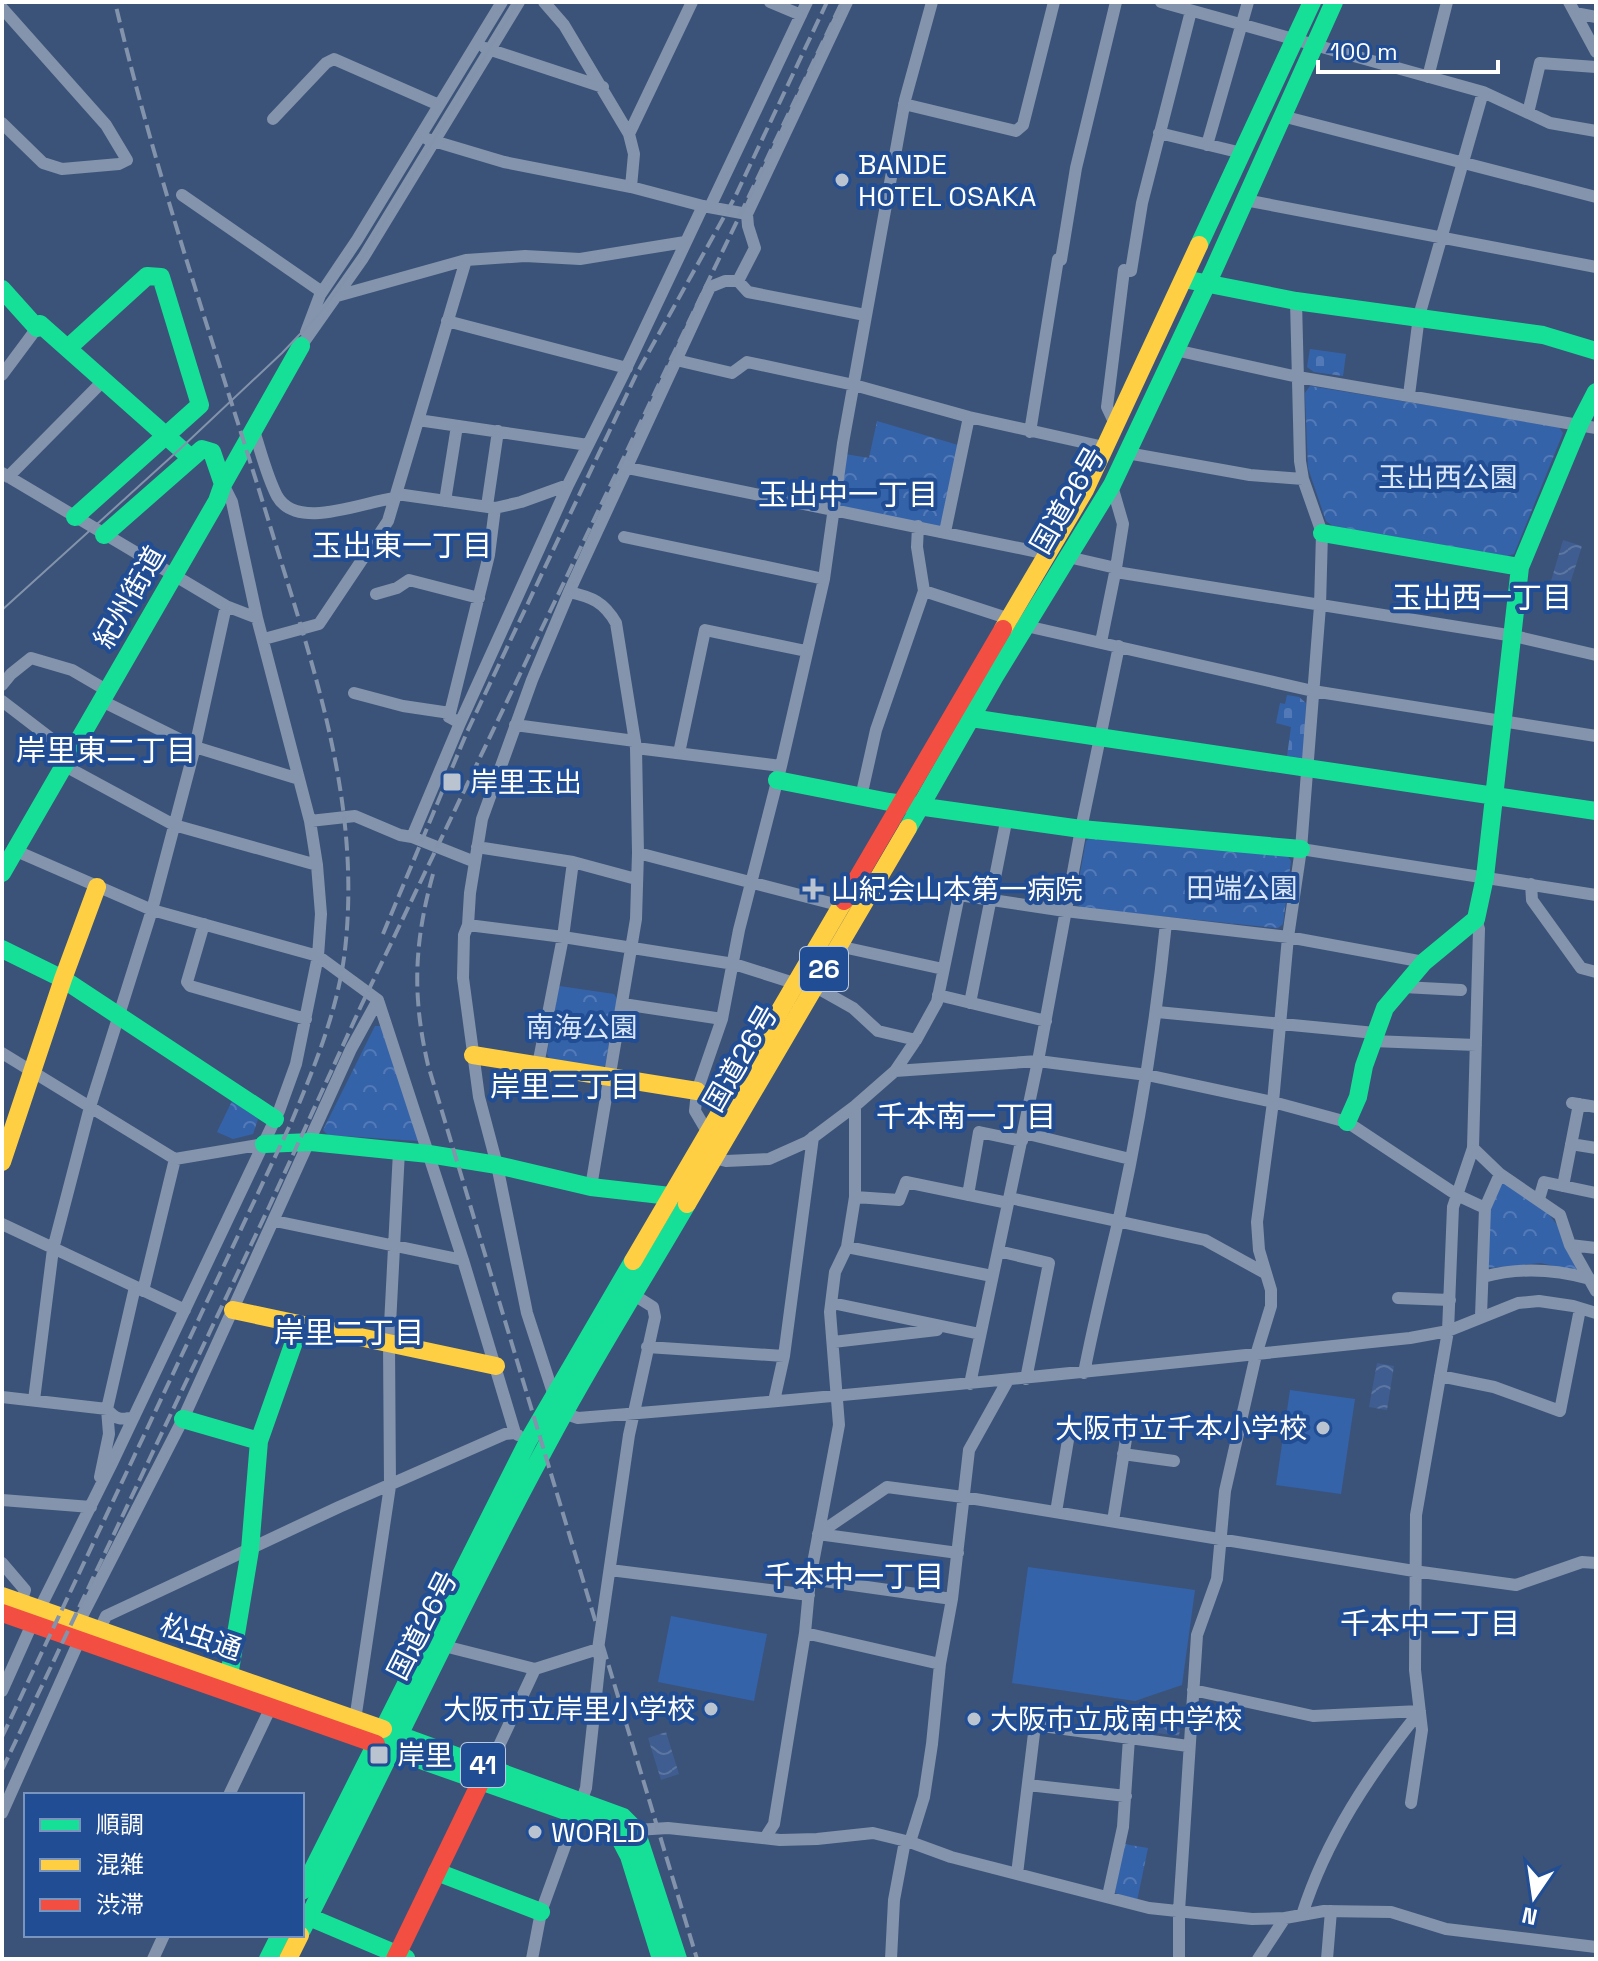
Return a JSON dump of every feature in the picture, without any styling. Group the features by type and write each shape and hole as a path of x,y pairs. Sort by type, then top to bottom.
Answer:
{"main road":[{"name":"国道26号","path":"304,1887 444,1646 563,1413 714,1158 806,985 842,906 971,718 1048,554 1085,490 1312,2"},
{"name":"国道26号","path":"304,1926 521,1437 554,1396 708,1133 806,985 838,946 912,805 1018,623 1068,557 1112,485 1334,2"},
{"path":"69,347 147,276 161,277 200,405 75,517"},
{"path":"1184,279 1296,301 1543,335 1596,351"},
{"path":"2,289 37,328 40,324 69,347 191,458"},
{"name":"紀州街道","path":"2,873 63,756 105,696 217,501 223,484 301,346"},
{"path":"1347,1122 1358,1097 1385,1008 1424,962 1476,919 1485,877 1520,567 1588,425 1596,392"},
{"path":"104,535 202,449 212,452 223,484"},
{"path":"1322,533 1520,567"},
{"path":"971,718 1596,811"},
{"path":"779,773 861,797 912,805 1081,829 1301,849"},
{"path":"2,1162 97,887"},
{"path":"2,949 63,979 275,1119"},
{"path":"473,1055 697,1091"},
{"path":"264,1144 311,1142 429,1154 497,1165 591,1187 670,1196"},
{"path":"233,1310 496,1366"},
{"path":"229,1676 250,1550 259,1441 300,1325"},
{"path":"183,1419 259,1441"},
{"name":"松虫通","path":"2,1596 21,1603 36,1617"},
{"name":"松虫通","path":"2,1613 36,1617 270,1709 388,1740"},
{"name":"松虫通","path":"78,1633 99,1631 355,1720 388,1740"},
{"name":"41","path":"388,1740 580,1807 623,1817 636,1830"},
{"path":"304,1928 400,1957 485,1774"},
{"name":"41","path":"580,1807 618,1835 629,1856 661,1959"},
{"path":"636,1830 678,1959"},
{"path":"437,1872 541,1912"},
{"path":"268,1959 279,1937"},
{"name":"国道26号","path":"288,1959 299,1937"}],"street":[{"name":"紀州街道","path":"301,346 337,296 427,139 439,105 502,2"},
{"name":"紀州街道","path":"301,346 322,292 519,2"},
{"path":"544,2 564,25 629,134 634,154 631,187"},
{"path":"629,134 692,2"},
{"path":"770,2 801,15"},
{"path":"412,837 568,485 627,368 685,242 707,207 807,2"},
{"path":"738,281 755,248 747,214 847,2"},
{"path":"708,1133 695,1111 697,1091 722,1019 739,930 824,579 865,315 904,104 932,2"},
{"path":"904,104 1016,131 1023,125 1054,2"},
{"path":"1030,432 1076,168 1116,2"},
{"path":"1161,2 1195,9 1314,47 1483,92 1550,123 1596,131"},
{"path":"1207,145 1248,2"},
{"path":"1428,77 1447,2"},
{"path":"2,8 106,125 127,160 119,164 62,169 43,163 2,123"},
{"path":"1572,8 1596,17"},
{"path":"1572,8 1596,52"},
{"path":"1115,424 1107,407 1128,270 1159,133 1195,9"},
{"path":"476,46 603,87"},
{"path":"273,119 326,63 334,59 439,105"},
{"path":"1528,113 1540,63 1596,67"},
{"path":"1409,395 1419,316 1483,92"},
{"path":"1282,116 1596,197"},
{"path":"1159,133 1242,153"},
{"path":"427,139 504,162 747,214"},
{"path":"182,195 322,292"},
{"path":"1245,200 1596,267"},
{"path":"337,296 466,260 525,256 580,259 685,242"},
{"path":"264,639 319,624 388,521 466,260"},
{"path":"554,1396 527,1313 497,1165 479,1097 463,978 464,935 468,925 482,819 515,725 569,592 710,287 725,281 738,281 748,292 865,315"},
{"path":"1179,1959 1188,1746 1197,1635 1217,1579 1225,1491 1256,1355 1271,1306 1271,1290 1259,1250 1257,1222 1273,1102 1288,937 1301,849 1320,606 1322,533 1303,479 1296,301"},
{"path":"447,321 627,368"},
{"path":"2,375 37,328"},
{"path":"1175,350 1298,377 1588,425"},
{"path":"676,360 732,373 747,362 854,385 1030,432 1104,447"},
{"path":"105,379 5,475 226,606 257,618"},
{"path":"945,532 969,417"},
{"path":"418,420 588,445"},
{"path":"445,501 457,426"},
{"path":"254,431 278,498 298,511 311,514 336,512 396,496 491,507 521,502 568,485"},
{"path":"460,723 449,717 492,543 491,507 498,431"},
{"path":"1127,453 1250,475 1303,479"},
{"path":"628,468 1048,554"},
{"path":"2,1691 275,1119 296,1064 318,956 321,914 310,821 257,618 232,502 223,484"},
{"path":"1101,642 1123,524 1112,485"},
{"path":"861,797 876,730 924,591 917,547 918,526"},
{"path":"624,537 824,579"},
{"path":"1068,557 1116,570 1514,636 1596,655"},
{"path":"376,594 397,588 409,580 479,598"},
{"path":"924,591 1018,623 1313,691 1596,736"},
{"path":"569,592 592,597 607,607 616,623 635,744 638,853 632,947 591,1187"},
{"path":"34,1400 53,1249 90,1107 152,910 195,747 226,606"},
{"path":"679,753 705,630 806,651"},
{"path":"970,1384 1023,1137 1119,646"},
{"path":"2,685 31,658 72,670 105,696 195,747 299,779"},
{"path":"354,693 403,706 450,713"},
{"path":"2,701 63,756 174,825 317,865"},
{"path":"515,725 635,744 779,773"},
{"path":"310,821 355,816 475,862"},
{"path":"970,1003 1007,817"},
{"path":"477,847 573,862 636,879"},
{"path":"1301,849 1596,895"},
{"path":"14,850 152,910 318,956 378,1000 521,1437"},
{"path":"638,853 842,906"},
{"path":"538,1065 563,937 573,862"},
{"path":"1531,884 1532,900 1581,968 1596,972"},
{"path":"714,1158 726,1161 769,1159 813,1137 895,1071 916,1040 938,995 959,895 991,902 1288,937 1424,962"},
{"path":"1411,1803 1422,1730 1415,1670 1416,1515 1448,1331 1453,1207 1473,1148 1479,929 1476,919"},
{"path":"1084,1373 1147,1075 1166,923"},
{"path":"204,924 187,982 190,986 306,1019"},
{"path":"468,925 734,964 806,985 853,1008 878,1031 916,1040"},
{"path":"838,946 943,969"},
{"path":"1403,987 1461,990"},
{"path":"938,995 1046,1021"},
{"path":"2,1813 78,1633 183,1419 351,1049 378,1000"},
{"path":"623,1004 722,1019"},
{"path":"1157,1012 1374,1037 1476,1045"},
{"path":"2,1053 175,1159 264,1144"},
{"path":"895,1071 1038,1061 1147,1075 1273,1102 1347,1122 1457,1195 1485,1208"},
{"path":"1563,1186 1575,1103 1596,1107"},
{"path":"765,1838 774,1824 805,1633 810,1579 839,1425 832,1303 835,1272 847,1247 855,1197 855,1106"},
{"path":"968,1195 979,1132 1023,1137 1130,1159"},
{"path":"774,1401 784,1356 813,1137"},
{"path":"1571,1144 1596,1148"},
{"path":"1473,1148 1500,1174 1560,1215 1570,1245 1593,1285"},
{"path":"355,1720 390,1486 389,1344 399,1151"},
{"path":"94,1501 109,1434 107,1409 175,1159"},
{"path":"1481,1316 1485,1208 1500,1174"},
{"path":"855,1197 899,1200 906,1182 1118,1221 1205,1240 1265,1273"},
{"path":"1539,1199 1544,1182 1596,1193"},
{"path":"275,1221 463,1260"},
{"path":"2,1224 185,1310"},
{"path":"1570,1245 1596,1248"},
{"path":"847,1247 992,1276"},
{"path":"998,1251 1049,1263 1026,1379"},
{"path":"1483,1277 1507,1271 1561,1271 1593,1285"},
{"path":"532,1959 541,1912 586,1788 600,1659 598,1649 634,1413 655,1317 653,1307 634,1295"},
{"path":"1398,1298 1450,1300"},
{"path":"563,1413 578,1418 1026,1379 1256,1355 1448,1331 1518,1303 1539,1301 1596,1313"},
{"path":"832,1303 980,1334"},
{"path":"1440,1376 1494,1387 1560,1411 1580,1309"},
{"path":"833,1342 948,1328"},
{"path":"647,1347 784,1356"},
{"path":"891,1959 894,1900 907,1842 924,1797 969,1450 1008,1380"},
{"path":"2,1397 107,1409 115,1419 134,1417"},
{"path":"1113,1521 1129,1420"},
{"path":"1056,1512 1070,1428"},
{"path":"99,1631 106,1616 339,1507 505,1434 521,1437"},
{"path":"1123,1454 1174,1461"},
{"path":"818,1534 887,1487 1516,1585 1582,1562 1596,1563"},
{"path":"2,1500 94,1501"},
{"path":"818,1534 958,1553"},
{"path":"2,1563 25,1590 21,1603"},
{"path":"610,1570 809,1595"},
{"path":"810,1579 952,1599"},
{"path":"805,1633 940,1664"},
{"path":"444,1646 535,1669 598,1649"},
{"path":"485,1774 535,1669"},
{"path":"1193,1690 1313,1716 1420,1711"},
{"path":"230,1793 270,1709"},
{"path":"1302,1915 1309,1891 1349,1810 1380,1761 1420,1711"},
{"path":"1017,1874 1035,1725 1188,1746"},
{"path":"1108,1896 1123,1827 1129,1738"},
{"path":"1028,1785 1126,1796"},
{"path":"636,1830 668,1828 765,1838 817,1839 873,1833 951,1857 1149,1908 1237,1918 1285,1918 1331,1911 1391,1912 1435,1927 1596,1947"},
{"path":"1327,1959 1331,1911"},
{"path":"1258,1959 1285,1918"},
{"path":"153,1959 164,1937"},
{"path":"163,1959 164,1937"}],"green space":[{"path":"1310,349 1346,354 1343,376 1314,372 1307,367"},
{"name":"玉出西公園","path":"1310,386 1559,427 1563,433 1514,554 1507,556 1333,526 1326,521 1308,468 1305,393"},
{"path":"877,421 958,445 941,528 841,508 837,504 845,454 869,458"},
{"path":"1287,695 1299,697 1306,703 1304,753 1301,758 1287,756 1291,727 1276,723 1280,703 1285,704"},
{"name":"田端公園","path":"1091,837 1287,855 1291,861 1283,924 1278,928 1081,908 1075,901 1086,841"},
{"name":"南海公園","path":"559,986 614,994 617,999 605,1066 601,1069 550,1060 547,1054"},
{"path":"375,1026 382,1026 419,1141 328,1135 323,1130"},
{"path":"232,1101 258,1119 253,1134 233,1139 217,1132"},
{"path":"1504,1182 1547,1212 1561,1230 1579,1266 1575,1271 1541,1263 1488,1268 1488,1214 1499,1183"},
{"path":"1290,1390 1355,1399 1341,1494 1276,1485"},
{"path":"1028,1567 1195,1590 1182,1685 1135,1701 1012,1683"},
{"path":"671,1616 767,1634 754,1701 658,1682"},
{"path":"1124,1844 1148,1848 1137,1901 1115,1893"}],"water":[{"path":"1563,540 1582,546 1569,587 1551,581"},
{"path":"1377,1363 1394,1366 1387,1410 1369,1407"},
{"path":"1138,1709 1182,1715 1179,1736 1135,1730"},
{"path":"666,1732 679,1774 661,1780 648,1738"}],"tram line":[{"path":"2,610 181,448 322,311 362,258 518,2"}],"railway":[{"path":"2,1737 291,1123 331,1017 345,950 348,894 346,838 329,731 301,625 167,197 115,2"},
{"path":"383,934 467,732 636,375 735,197 827,2"},
{"path":"2,1770 361,1006 842,2"},
{"path":"433,874 422,923 417,970 419,1016 428,1065 697,1959"}],"traffic: fast":[{"path":"1199,245 1312,2"},
{"path":"908,828 995,676 1112,485 1214,269 1334,2"},
{"path":"69,347 147,276 161,277 200,405 75,517"},
{"path":"1184,279 1296,301 1543,335 1596,351"},
{"path":"2,289 37,328 40,324 191,458"},
{"path":"2,873 217,501 223,484 301,346"},
{"path":"1347,1122 1358,1097 1364,1066 1385,1008 1424,962 1476,919 1485,877 1520,567 1596,392"},
{"path":"104,535 202,449 212,452 223,484"},
{"path":"1322,533 1520,567"},
{"path":"971,718 1596,811"},
{"path":"777,780 889,802 1081,829 1301,849"},
{"path":"2,949 63,979 275,1119"},
{"path":"264,1144 311,1142 429,1154 497,1165 591,1187 670,1196"},
{"path":"304,1926 523,1490 588,1371 687,1204"},
{"path":"304,1887 528,1441 633,1261"},
{"path":"229,1676 250,1550 259,1441 300,1325"},
{"path":"183,1419 259,1441"},
{"path":"385,1730 623,1817 636,1830 678,1959"},
{"path":"378,1745 577,1815 618,1835 629,1856 661,1959"},
{"path":"437,1872 541,1912"},
{"path":"309,1917 406,1958"},
{"path":"268,1959 279,1937"}],"traffic: slow":[{"path":"1003,629 1085,490 1199,245"},
{"path":"687,1204 908,828"},
{"path":"2,1162 97,887"},
{"path":"633,1261 844,901"},
{"path":"473,1055 697,1091"},
{"path":"233,1310 496,1366"},
{"path":"2,1596 383,1729"},
{"path":"288,1959 299,1937"}],"traffic: jam":[{"path":"844,901 1003,629"},
{"path":"2,1613 376,1744"},
{"path":"395,1959 481,1781"}],"place":[{"name":"BANDE HOTEL OSAKA","path":"842,180"},
{"name":"岸里玉出","path":"452,782"},
{"name":"山紀会山本第一病院","path":"813,889"},
{"name":"大阪市立千本小学校","path":"1323,1428"},
{"name":"大阪市立岸里小学校","path":"711,1709"},
{"name":"大阪市立成南中学校","path":"974,1719"},
{"name":"岸里","path":"379,1755"},
{"name":"WORLD","path":"535,1832"}],"district":[{"name":"玉出中一丁目","path":"848,494"},
{"name":"玉出東一丁目","path":"402,545"},
{"name":"玉出西一丁目","path":"1482,597"},
{"name":"岸里東二丁目","path":"106,750"},
{"name":"岸里三丁目","path":"565,1086"},
{"name":"千本南一丁目","path":"966,1116"},
{"name":"岸里二丁目","path":"349,1332"},
{"name":"千本中一丁目","path":"854,1576"},
{"name":"千本中二丁目","path":"1430,1623"}]}
